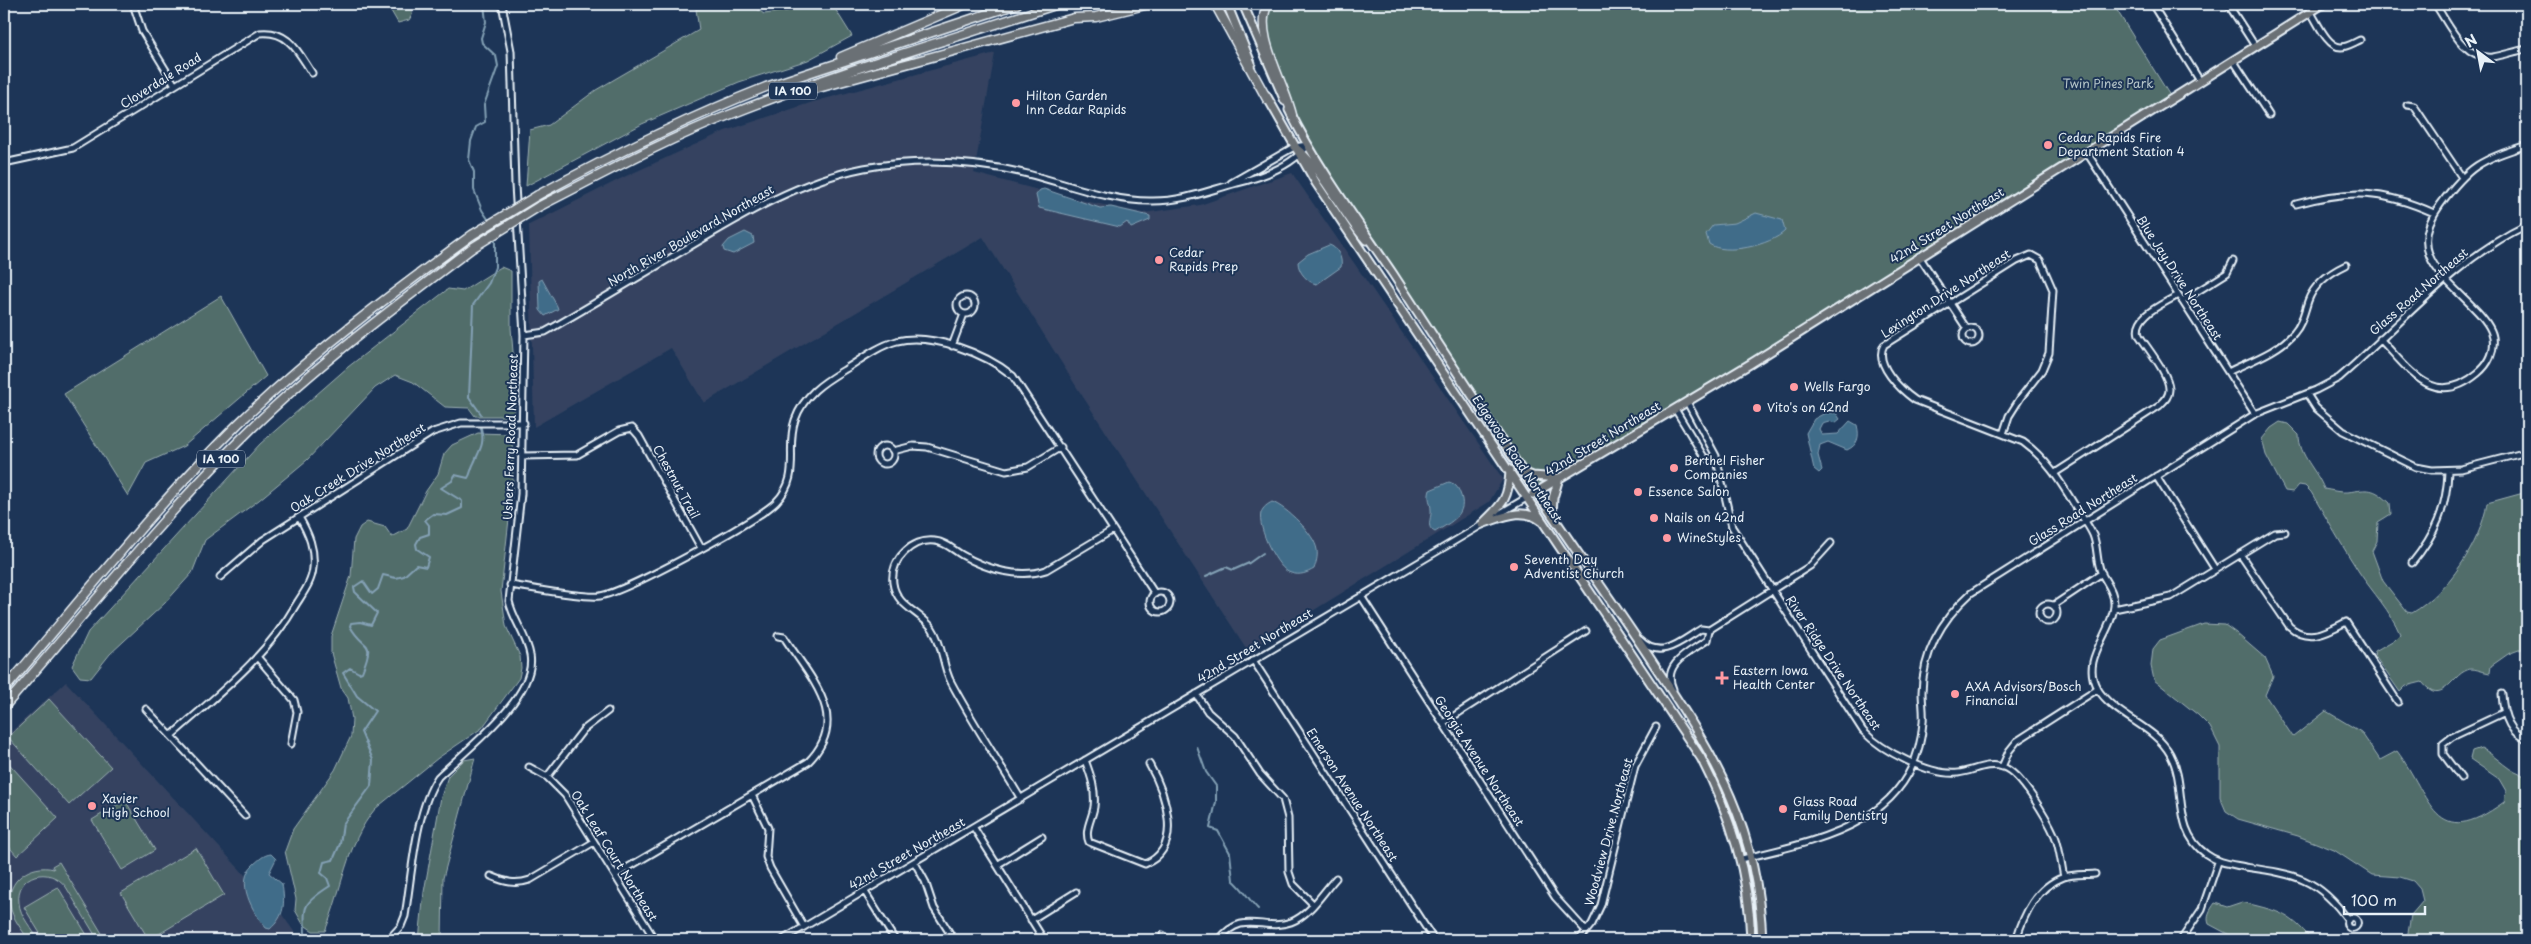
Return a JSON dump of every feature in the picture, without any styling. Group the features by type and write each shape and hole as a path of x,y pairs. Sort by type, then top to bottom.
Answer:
{"highway":[{"path":"766,87 894,36 966,4"},
{"name":"IA 100","path":"4,690 180,484 239,424 306,362 350,325 472,235 538,195 655,134 766,87 1017,4"},
{"name":"IA 100","path":"4,706 183,500 253,427 351,339 472,248 538,207 667,142 729,115 806,86 1058,4"},
{"path":"729,115 1129,4"},
{"path":"1074,18 1096,17 1149,4"},
{"path":"1214,4 1268,99"},
{"path":"1268,4 1263,20 1266,44 1287,95 1292,115"}],"main road":[{"name":"Edgewood Road Northeast","path":"1227,4 1268,99 1294,147 1301,154 1701,758 1727,812 1741,858 1747,886 1751,940"},
{"name":"Edgewood Road Northeast","path":"1242,4 1274,81 1308,145 1536,492 1633,632 1713,756 1726,784 1751,856 1761,918 1762,940"},
{"name":"42nd Street Northeast","path":"1528,497 1687,402 2323,4"},
{"path":"1301,154 1346,217 1378,253"},
{"path":"1482,524 1501,505 1507,496 1510,470"},
{"path":"1523,472 1533,476 1559,478 1553,498 1552,515"},
{"path":"1482,524 1514,513 1534,516 1548,526"}],"street":[{"path":"133,4 142,31 175,85"},
{"name":"Ushers Ferry Road Northeast","path":"388,940 401,926 405,916 416,846 432,786 438,777 496,723 510,706 531,668 528,646 511,609 510,585 521,494 524,424 524,335 515,185 512,59 502,4"},
{"path":"2152,4 2200,81"},
{"path":"2228,4 2255,46"},
{"path":"2435,4 2464,47 2473,53 2492,57 2527,49"},
{"path":"2310,11 2334,45 2341,47 2360,40"},
{"name":"Cloverdale Road","path":"4,163 73,148 253,36 269,32 282,35 290,41 312,74"},
{"path":"2234,60 2268,114"},
{"path":"2407,106 2414,106 2461,176"},
{"name":"North River Boulevard Northeast","path":"1228,185 1250,170 1294,147 1308,145"},
{"name":"North River Boulevard Northeast","path":"524,335 545,332 731,222 779,197 817,181 862,169 910,162 970,164 1027,174 1114,197 1151,202 1185,198 1251,179 1301,154 1308,145"},
{"path":"2380,339 2428,386 2453,388 2473,377 2484,368 2492,353 2493,336 2487,322 2446,280 2428,255 2425,233 2434,213 2461,176 2489,159 2527,145"},
{"name":"Blue Jay Drive Northeast","path":"2087,152 2255,414"},
{"path":"2296,204 2321,197 2362,193 2385,195 2434,213"},
{"name":"Glass Road Northeast","path":"1741,858 1844,830 1859,823 1888,800 1915,762 1922,733 1922,691 1926,661 1937,633 1948,616 1971,593 2255,414 2307,394 2339,378 2380,339 2475,256 2527,225"},
{"name":"Lexington Drive Northeast","path":"2003,434 2009,416 2042,370 2049,353 2053,290 2050,279 2040,260 2031,255 2016,261 1884,345 1880,351 1882,362 1902,388 1915,400 2023,442 2036,452 2055,473 2094,538 2097,560 2113,595 2114,609"},
{"path":"1919,256 1967,329"},
{"path":"2182,301 2226,273 2232,261"},
{"path":"2228,372 2284,343 2302,320 2309,299 2318,285 2331,272 2346,265"},
{"path":"2055,473 2160,406 2167,398 2169,390 2167,378 2137,328 2139,320 2178,295"},
{"path":"952,346 964,314"},
{"path":"510,585 599,596 626,586 701,548 759,514 775,502 784,492 793,465 792,432 795,420 810,393 822,383 882,347 895,342 920,339 952,346 990,359 1013,376 1155,594"},
{"path":"2307,394 2316,408 2343,431 2416,467 2448,471 2527,452"},
{"name":"River Ridge Drive Northeast","path":"1687,402 1711,445 1732,527 1863,731 1884,749 1949,773 1960,773 1988,765 2002,767"},
{"path":"1675,409 1704,457 1716,462"},
{"name":"Oak Creek Drive Northeast","path":"220,577 252,548 433,432 446,427 475,422 524,424"},
{"name":"Chestnut Trail","path":"522,456 577,456 619,432 632,428 639,436 701,548"},
{"path":"893,451 913,446 927,447 1006,471 1028,467 1061,447"},
{"path":"2412,563 2426,546 2444,511 2448,492 2448,471"},
{"path":"2156,476 2215,569"},
{"name":"42nd Street Northeast","path":"782,940 974,828 1528,497"},
{"path":"171,736 258,658 284,627 308,584 313,570 312,543 300,517"},
{"path":"1021,800 950,680 940,646 931,627 899,600 893,584 896,562 918,543 935,541 943,543 980,564 1020,573 1034,574 1046,570 1113,530"},
{"path":"2285,532 2275,533 2171,597 2114,609 2095,653 2093,678 2098,689 2118,710 2159,740 2169,752 2175,766 2182,817 2187,831 2205,854 2218,862 2291,874 2304,879 2330,897 2348,920"},
{"path":"1633,632 1646,645 1655,650 1664,650 1701,629 1709,630 1810,566 1831,543"},
{"path":"2240,554 2289,626 2296,633 2303,635 2326,633 2346,622 2398,702"},
{"path":"2054,605 2102,573"},
{"name":"Georgia Avenue Northeast","path":"1361,596 1555,897 1586,931"},
{"path":"1680,704 1671,683 1670,672 1674,664 1681,657 1707,640 1709,630"},
{"path":"1443,723 1586,631"},
{"path":"615,875 808,762 818,752 828,730 828,718 821,696 784,637 778,636"},
{"path":"258,658 294,700 297,712 291,744"},
{"name":"Emerson Avenue Northeast","path":"1253,660 1434,940"},
{"path":"2064,877 2056,838 2048,823 2018,777 2002,767 2009,751 2017,741 2098,689"},
{"path":"1196,694 1208,712 1235,736 1260,774 1283,799 1288,818 1289,872 1293,884 1313,904"},
{"path":"2502,694 2503,713 2514,731 2527,739"},
{"path":"146,709 245,816"},
{"path":"547,777 583,730 608,711"},
{"path":"2460,778 2443,754 2443,744 2452,737 2503,713"},
{"name":"Woodview Drive Northeast","path":"1579,940 1601,905 1635,766 1656,727"},
{"path":"1085,760 1094,790 1094,808 1087,832 1090,842 1145,864 1158,859 1164,848 1169,816 1158,779 1150,764"},
{"name":"Oak Leaf Court Northeast","path":"529,767 547,777 565,795 655,940"},
{"path":"752,795 768,828 766,857 770,868 804,927"},
{"path":"974,828 1044,940"},
{"path":"997,865 1042,837"},
{"path":"491,876 505,882 518,884 530,880 594,842"},
{"path":"2181,940 2202,910 2218,862"},
{"path":"914,863 925,881 934,908 954,940"},
{"path":"2016,940 2022,919 2033,901 2047,886 2064,877 2095,874"},
{"path":"1219,940 1232,928 1241,923 1290,923 1298,919 1336,878"},
{"path":"865,892 895,940"},
{"path":"1031,920 1076,892"},
{"path":"1163,934 1166,940"}],"shaded area":[{"path":"995,53 974,173 1061,196 1143,213 1200,205 1292,173 1503,479 1489,502 1248,651 1076,386 983,237 704,403 671,348 534,427 529,225 624,177 725,131 813,102"},
{"path":"1044,189 1100,208 1111,207 1150,216 1150,220 1131,228 1127,222 1120,227 1039,208 1036,195 1040,190"},
{"path":"1756,213 1782,220 1785,231 1769,241 1748,247 1726,249 1709,244 1706,234 1713,225 1735,223"},
{"path":"745,232 753,236 754,243 733,254 724,251 723,247 729,240"},
{"path":"1329,245 1339,253 1341,267 1317,284 1314,283 1302,273 1298,262 1308,254"},
{"path":"542,279 558,309 545,316 540,310 539,281"},
{"path":"1825,413 1836,413 1840,419 1835,423 1829,421 1822,423 1819,429 1822,435 1838,434 1850,421 1857,425 1858,437 1854,446 1847,450 1828,442 1820,445 1818,455 1822,470 1819,473 1814,469 1806,433 1814,419"},
{"path":"1449,482 1458,489 1462,500 1462,507 1457,517 1435,532 1430,528 1431,507 1429,493 1430,490"},
{"path":"1272,502 1292,515 1311,536 1315,544 1317,560 1314,569 1309,572 1297,574 1286,570 1269,547 1262,528 1261,513"},
{"name":"Xavier High School","path":"66,682 283,916 300,940 4,940 4,738"},
{"path":"271,854 276,859 269,873 282,884 284,897 283,909 279,919 270,929 266,928 251,905 246,888 246,879 248,871 254,864 264,856"}],"green space":[{"path":"387,4 412,4 412,15 409,20 398,23"},
{"path":"708,4 750,4 764,14 788,11 793,4 832,4 852,36 808,60 739,82 642,124 526,186 530,130 549,125 596,90 699,30 696,9"},
{"name":"Twin Pines Park","path":"1268,4 2113,4 2172,99 1536,492 1297,125 1266,44"},
{"path":"501,267 511,271 511,328 516,387 514,416 475,416 469,408 445,407 413,382 395,375 375,388 307,460 259,500 205,540 192,573 165,603 110,654 91,678 80,677 72,666 88,632 260,444 348,367 448,289 463,291"},
{"path":"221,296 266,376 184,446 146,463 128,496 64,394"},
{"path":"2280,422 2288,424 2299,435 2302,450 2324,489 2339,492 2370,490 2379,494 2390,503 2391,514 2378,522 2377,541 2372,551 2383,581 2407,612 2412,613 2425,604 2450,580 2478,534 2487,503 2527,492 2527,647 2508,654 2491,666 2490,673 2469,669 2461,673 2441,691 2435,692 2422,682 2406,686 2400,692 2374,655 2375,651 2394,640 2400,634 2391,617 2359,572 2311,492 2305,486 2299,485 2293,492 2285,491 2266,455 2262,439 2271,428"},
{"path":"478,433 512,434 513,483 501,591 506,626 520,656 521,668 519,678 482,728 438,758 375,809 357,837 325,931 313,931 303,924 295,910 296,899 285,851 293,829 335,770 351,736 352,719 348,698 341,688 331,653 331,636 351,576 354,539 360,527 367,522 385,527 392,537 407,529 426,491 438,474 444,454 452,445"},
{"path":"2204,624 2225,625 2265,658 2273,676 2265,695 2293,737 2326,711 2361,732 2380,760 2397,751 2428,801 2437,813 2448,821 2462,822 2480,817 2504,802 2506,791 2499,779 2470,759 2472,751 2481,748 2515,772 2527,776 2527,940 2402,940 2408,933 2411,915 2423,901 2420,889 2413,881 2400,877 2372,875 2334,850 2298,836 2238,819 2226,811 2220,797 2220,747 2210,727 2154,680 2151,666 2153,649 2160,640"},
{"path":"49,699 111,767 69,805 8,737"},
{"path":"4,758 58,818 17,856 4,841"},
{"path":"475,758 443,878 442,940 419,940 424,892 441,797 448,776 464,760"},
{"path":"125,800 155,850 122,870 92,820"},
{"path":"196,848 224,895 149,940 121,893"},
{"path":"59,862 106,940 98,940 66,887 59,880 51,876 35,876 28,879 22,885 19,893 22,913 39,940 29,940 18,924 10,905 12,888 16,881 29,871 45,868 54,869 52,866"},
{"path":"58,887 90,940 44,940 24,907"},
{"path":"2242,902 2281,914 2296,923 2312,940 2239,940 2209,924 2208,916 2215,903 2227,907"}],"waterway":[{"path":"484,4 486,22 481,38 482,43 496,56 498,66 484,105 485,122 476,127 471,141 469,160 474,172 474,190 482,210 490,222"},
{"path":"481,414 469,397 473,305 489,283 495,267 495,236"},
{"path":"305,940 305,913 308,903 330,886 327,878 321,873 324,862 333,860 340,844 343,824 371,786 373,760 361,732 375,711 357,696 343,673 350,668 359,673 362,672 368,654 368,649 355,634 350,626 351,623 360,622 371,625 377,613 355,592 354,587 363,581 372,594 378,589 383,575 396,578 404,576 416,565 426,567 429,557 417,549 416,544 420,537 429,534 429,525 425,520 433,514 447,515 462,508 462,501 441,488 452,481 455,475 468,478 481,446 481,428"},
{"path":"1206,576 1226,567 1233,570 1249,563 1263,553"},
{"path":"1197,747 1206,772 1216,786 1216,802 1210,828 1218,831 1230,853 1233,880 1258,909"}],"place":[{"name":"Hilton Garden Inn Cedar Rapids","path":"1016,103"},
{"name":"Cedar Rapids Fire Department Station 4","path":"2048,145"},
{"name":"Cedar Rapids Prep","path":"1159,260"},
{"name":"Wells Fargo","path":"1794,387"},
{"name":"Vito's on 42nd","path":"1757,408"},
{"name":"Berthel Fisher Companies","path":"1674,468"},
{"name":"Essence Salon","path":"1638,492"},
{"name":"Nails on 42nd","path":"1654,518"},
{"name":"WineStyles","path":"1667,538"},
{"name":"Seventh Day Adventist Church","path":"1514,567"},
{"name":"Eastern Iowa Health Center","path":"1722,678"},
{"name":"AXA Advisors/Bosch Financial","path":"1955,694"},
{"name":"Xavier High School","path":"92,806"},
{"name":"Glass Road Family Dentistry","path":"1783,809"}]}
